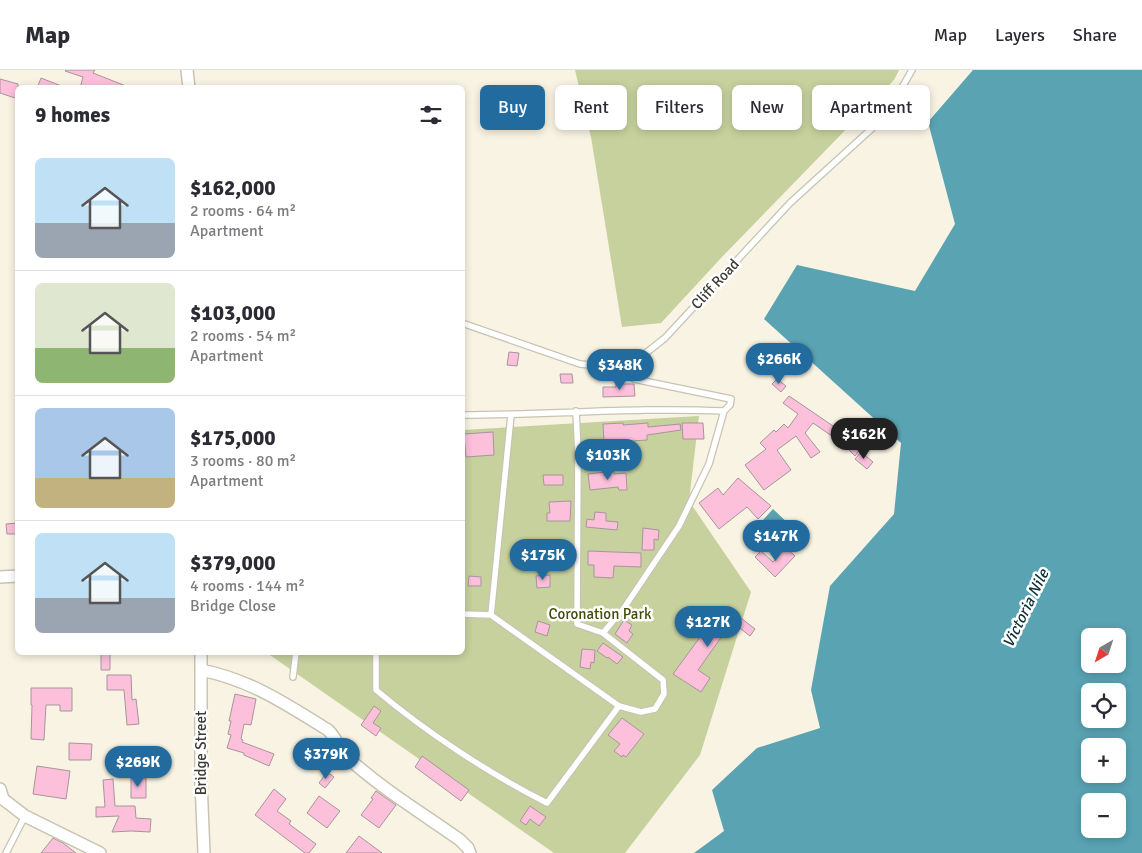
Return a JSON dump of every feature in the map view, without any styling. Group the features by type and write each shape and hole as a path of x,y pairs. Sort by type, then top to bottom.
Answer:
{"street":[{"path":"187,70 189,85"},
{"path":"0,577 15,576"},
{"name":"Bridge Street","path":"201,655 201,782 204,853"},
{"path":"201,670 233,677 259,689 328,730 349,759 388,790 460,840 470,853"},
{"path":"0,789 3,799 25,816 100,853"}],"lane":[{"name":"Cliff Road","path":"621,368 632,364 665,338 790,203 879,122 892,107 912,70"},
{"path":"465,324 580,364 621,368 634,379 731,400 730,405 724,411 710,464 679,526 624,608 603,633"},
{"path":"465,414 511,415 675,408 724,411"},
{"path":"465,614 491,615 619,706 641,712 655,709 664,694 663,680 603,633 577,624 578,453 576,411"},
{"path":"491,615 511,415"},
{"path":"293,677 296,655"},
{"path":"376,655 376,690 406,716 514,786 547,803 619,706"},
{"path":"6,853 25,816"}],"green space":[{"path":"575,70 899,70 889,85 812,85 812,130 845,130 721,258 661,323 622,327 589,130 627,130 627,85 579,85"},
{"name":"Coronation Park","path":"699,416 689,501 751,592 700,755 625,853 554,853 270,655 465,655 465,430"}],"water":[{"name":"Victoria Nile","path":"973,70 1142,70 1142,853 694,853 724,831 712,790 757,748 820,728 811,690 830,586 894,514 901,443 764,319 797,265 915,291 955,224 930,130 930,120"},
{"path":"773,509 793,528 782,539 763,520"},
{"path":"798,533 805,539 794,550 787,544"}],"building":[{"path":"95,70 93,73 123,85 81,85 83,77 65,71"},
{"path":"41,78 59,85 38,85"},
{"path":"0,79 18,84 15,85 15,98 0,93"},
{"path":"509,352 519,353 517,366 507,365"},
{"path":"560,374 572,374 573,383 561,383"},
{"path":"777,379 786,386 781,392 772,384"},
{"path":"616,384 634,384 635,396 603,397 603,387 616,387"},
{"path":"789,396 836,428 860,450 855,456 842,443 813,423 805,433 820,452 811,458 796,436 777,450 791,470 764,490 745,465 766,449 760,443 774,430 776,432 784,424 788,428 798,414 783,403"},
{"path":"623,423 623,425 648,423 648,427 680,424 681,430 647,435 647,440 604,443 603,424"},
{"path":"682,423 703,423 704,439 683,439"},
{"path":"493,432 494,455 466,457 465,434"},
{"path":"861,452 873,462 867,469 855,459"},
{"path":"614,471 614,474 626,473 627,490 619,490 618,487 590,490 588,474"},
{"path":"543,475 563,475 563,485 544,485"},
{"path":"738,478 771,506 758,519 747,507 719,529 699,503 718,488 723,495"},
{"path":"571,501 570,521 547,521 547,513 550,513 549,502"},
{"path":"595,512 606,513 606,521 618,522 617,530 586,527 587,519 594,520"},
{"path":"15,523 15,534 7,534 6,524"},
{"path":"643,528 659,530 658,540 654,539 654,550 642,550"},
{"path":"786,548 795,556 775,577 755,557 761,551 773,562"},
{"path":"588,551 641,553 641,567 614,566 613,578 594,577 594,565 588,565"},
{"path":"550,575 550,587 537,588 536,576"},
{"path":"469,576 481,577 481,586 468,586"},
{"path":"722,607 725,610 727,607 755,629 750,636 732,622 698,670 710,678 701,692 673,674"},
{"path":"624,620 632,625 629,631 633,634 627,643 615,634"},
{"path":"538,621 550,625 547,636 535,632"},
{"path":"603,643 623,657 617,664 597,651"},
{"path":"582,649 595,650 594,663 591,662 590,669 580,667"},
{"path":"101,655 110,655 110,670 101,670"},
{"path":"107,675 131,675 132,700 136,699 139,724 127,725 124,690 107,690"},
{"path":"31,688 72,688 72,711 60,711 60,705 46,705 44,740 31,739"},
{"path":"235,694 256,699 251,725 244,724 241,739 243,740 242,742 274,754 269,766 244,755 244,753 227,748 231,735 228,734 231,721 229,721"},
{"path":"374,706 381,711 373,723 381,728 376,736 361,725"},
{"path":"622,718 644,734 626,757 623,755 622,757 614,751 620,744 608,735"},
{"path":"69,743 92,744 91,760 69,760"},
{"path":"422,756 469,790 461,801 415,767"},
{"path":"37,766 70,771 66,799 33,794"},
{"path":"327,772 334,777 325,788 319,783"},
{"path":"131,778 146,778 146,798 131,798"},
{"path":"113,779 115,806 135,806 136,818 151,819 150,832 112,832 119,816 96,817 96,807 105,807 103,780"},
{"path":"274,789 286,799 277,811 291,821 289,824 316,844 309,853 305,853 255,815"},
{"path":"376,791 396,805 379,828 361,815 373,799 371,798"},
{"path":"319,796 340,811 327,828 307,813"},
{"path":"530,806 546,817 539,826 530,819 526,825 520,821"},
{"path":"359,836 382,853 346,853"},
{"path":"53,838 63,843 76,853 41,853"}]}
